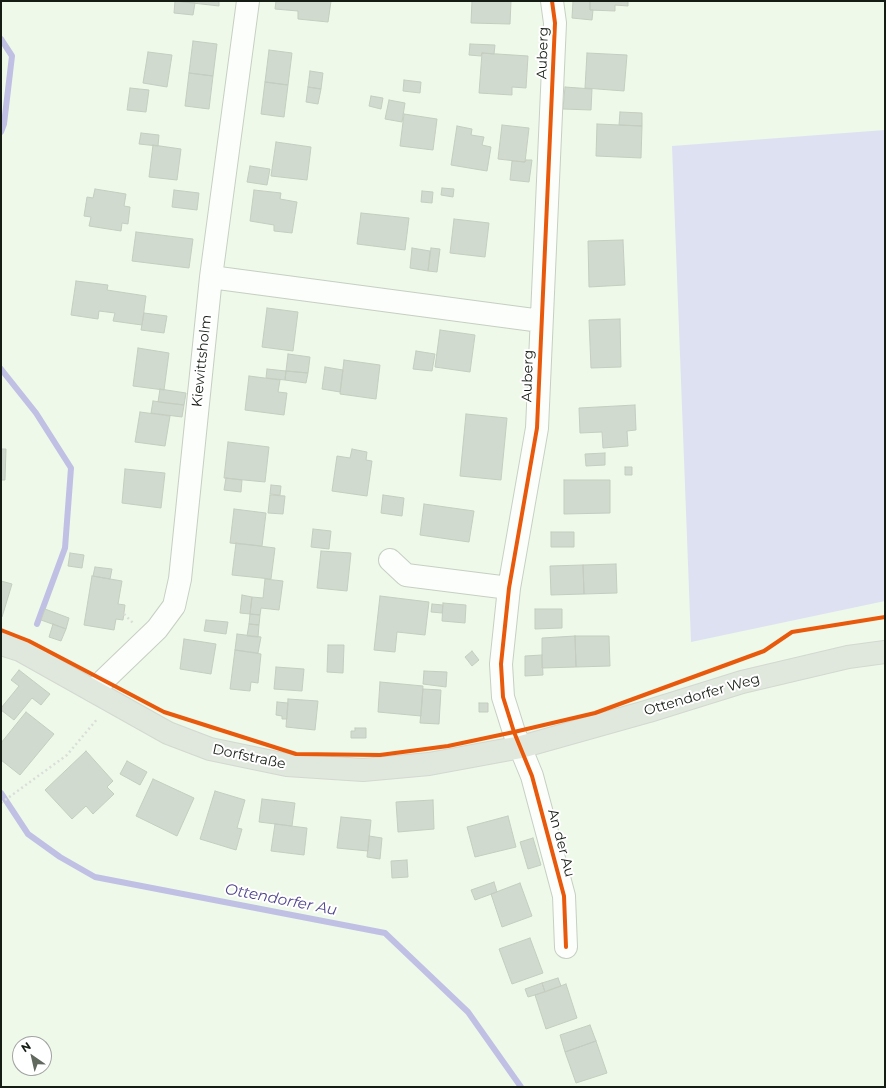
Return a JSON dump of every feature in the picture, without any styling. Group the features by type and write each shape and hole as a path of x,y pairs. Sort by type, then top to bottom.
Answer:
{"main road":[{"name":"Dorfstraße","path":"1,644 20,650 168,733 210,749 287,766 363,770 429,764 521,747"},
{"name":"Ottendorfer Weg","path":"521,747 642,713 742,682 848,657 885,652"}],"street":[{"name":"Kiewittsholm","path":"103,697 104,680 157,628 174,606 180,579 211,276 248,1"},
{"name":"Auberg","path":"521,747 514,732 503,697 501,664 509,588 537,428 555,23 552,1"},
{"path":"211,276 541,321"},
{"path":"390,560 406,575 509,588"},
{"name":"An der Au","path":"521,747 532,776 564,896 566,947"}],"path":[{"path":"750,657 764,651 792,632 885,617"},
{"path":"1,803 67,755 103,697"}],"shaded area":[{"path":"885,130 885,601 691,642 672,146"}],"building":[{"path":"175,1 219,1 219,6"},
{"path":"175,1 195,3 193,15 174,13"},
{"path":"276,1 331,1 328,22 298,19 298,11 275,9"},
{"path":"472,1 511,1 510,24 471,23"},
{"path":"573,1 590,1 590,10 593,10 592,20 572,18"},
{"path":"590,1 628,1 628,6 615,5 615,11 590,10"},
{"path":"193,41 217,44 213,76 189,73"},
{"path":"470,44 495,45 494,54 482,53 481,56 469,55"},
{"path":"269,50 292,53 288,85 265,82"},
{"path":"148,52 172,55 167,87 143,83"},
{"path":"482,53 528,56 526,88 512,87 512,95 479,93"},
{"path":"587,53 627,55 624,91 585,88"},
{"path":"310,71 323,73 321,89 308,87"},
{"path":"189,73 213,76 209,109 185,106"},
{"path":"404,80 421,82 420,93 403,91"},
{"path":"265,82 288,85 284,117 261,114"},
{"path":"308,87 321,89 318,104 306,102"},
{"path":"565,87 592,89 591,110 563,109"},
{"path":"130,88 149,90 146,112 127,110"},
{"path":"371,96 383,98 381,109 369,106"},
{"path":"389,100 405,103 402,122 385,119"},
{"path":"620,112 642,113 642,126 619,125"},
{"path":"404,114 437,119 433,150 400,146"},
{"path":"597,124 642,126 641,158 596,156"},
{"path":"502,125 529,128 525,162 498,159"},
{"path":"457,126 472,129 471,135 484,137 482,145 491,147 487,171 451,165"},
{"path":"141,133 159,135 158,146 139,144"},
{"path":"276,142 311,147 307,180 271,176"},
{"path":"153,145 181,149 177,180 149,177"},
{"path":"526,160 532,160 529,182 510,180 512,161 525,162"},
{"path":"250,166 270,169 267,185 247,182"},
{"path":"442,188 454,189 453,197 441,195"},
{"path":"95,189 126,194 124,206 130,207 128,224 122,223 121,231 89,226 91,217 84,216 87,197 93,198"},
{"path":"174,190 199,193 197,210 172,207"},
{"path":"254,190 281,193 280,199 297,202 292,233 274,231 274,225 250,221"},
{"path":"422,191 433,192 432,203 421,202"},
{"path":"361,213 409,218 405,250 357,244"},
{"path":"454,219 489,223 485,257 450,253"},
{"path":"136,232 193,239 189,268 132,261"},
{"path":"623,240 625,285 589,287 588,241"},
{"path":"412,248 430,251 428,271 410,268"},
{"path":"431,248 440,249 437,272 428,271"},
{"path":"76,281 108,285 107,290 146,296 142,325 113,321 115,313 99,311 98,319 71,315"},
{"path":"267,308 298,312 293,351 262,347"},
{"path":"144,313 167,316 164,333 141,330"},
{"path":"620,319 621,367 591,368 589,320"},
{"path":"440,330 475,335 470,372 435,367"},
{"path":"138,348 169,353 164,390 133,386"},
{"path":"416,351 435,354 432,371 413,369"},
{"path":"288,354 310,357 308,373 286,371"},
{"path":"344,360 380,365 376,399 340,394"},
{"path":"325,367 343,370 340,392 322,389"},
{"path":"267,369 286,371 285,380 266,378"},
{"path":"286,371 308,373 306,383 285,380"},
{"path":"249,376 280,380 278,392 287,393 284,415 245,410"},
{"path":"160,389 186,393 184,405 158,402"},
{"path":"153,401 184,405 182,417 151,413"},
{"path":"635,405 636,430 627,431 628,446 603,448 602,432 580,433 579,408"},
{"path":"140,412 170,416 165,446 135,442"},
{"path":"466,414 507,418 501,480 460,476"},
{"path":"228,442 269,447 265,482 224,478"},
{"path":"1,449 6,449 5,480 1,480"},
{"path":"352,449 367,452 366,460 372,461 367,496 332,491 337,456 350,458"},
{"path":"605,453 605,465 586,466 585,454"},
{"path":"625,467 632,467 632,475 625,475"},
{"path":"125,469 165,473 161,508 122,503"},
{"path":"226,478 242,480 241,492 224,490"},
{"path":"564,480 610,480 610,513 564,514"},
{"path":"271,485 281,486 280,495 270,494"},
{"path":"270,495 285,496 283,514 268,513"},
{"path":"383,495 404,498 402,516 381,513"},
{"path":"424,504 474,511 469,542 420,535"},
{"path":"234,509 266,513 262,546 230,543"},
{"path":"313,529 331,531 329,549 311,547"},
{"path":"551,532 574,532 574,547 551,547"},
{"path":"236,543 275,548 271,579 232,575"},
{"path":"321,551 351,553 347,591 317,588"},
{"path":"70,553 84,555 82,568 68,566"},
{"path":"616,564 617,593 584,594 583,565"},
{"path":"583,565 584,594 551,595 550,566"},
{"path":"95,567 112,569 110,579 93,576"},
{"path":"92,576 122,581 118,604 125,605 123,620 116,619 114,630 84,625"},
{"path":"265,579 283,581 279,610 261,608 260,615 250,614 252,597 263,598"},
{"path":"1,581 12,584 2,617 1,617"},
{"path":"242,595 252,597 250,614 240,613"},
{"path":"380,596 429,602 425,635 397,632 395,652 374,650"},
{"path":"443,603 466,605 465,623 442,621"},
{"path":"432,604 443,605 442,613 431,612"},
{"path":"45,609 69,618 66,629 41,620"},
{"path":"535,609 562,609 562,628 535,629"},
{"path":"250,614 260,615 259,625 249,624"},
{"path":"206,620 228,622 226,634 204,631"},
{"path":"53,624 66,629 61,641 49,637"},
{"path":"249,624 259,625 258,637 247,636"},
{"path":"237,634 261,637 258,653 235,650"},
{"path":"575,636 576,667 542,668 542,638"},
{"path":"575,636 609,636 610,666 576,667"},
{"path":"184,639 216,644 211,674 180,669"},
{"path":"328,645 344,645 343,673 327,672"},
{"path":"235,650 261,654 258,683 251,682 250,691 230,689"},
{"path":"472,651 479,660 472,666 465,657"},
{"path":"542,655 543,675 525,676 525,656"},
{"path":"276,667 304,669 302,691 274,689"},
{"path":"19,670 50,694 41,705 32,698 14,720 1,710 1,708 19,686 11,680"},
{"path":"424,671 447,672 446,687 423,684"},
{"path":"380,682 423,686 421,716 378,712"},
{"path":"423,689 441,690 439,724 420,723"},
{"path":"288,699 318,701 315,730 286,727"},
{"path":"277,702 288,703 287,719 282,719 282,716 276,715"},
{"path":"479,703 488,703 488,712 479,712"},
{"path":"26,712 54,734 20,775 1,760 1,743"},
{"path":"355,728 366,728 366,738 351,738 351,731 355,731"},
{"path":"86,751 113,781 107,787 114,794 93,814 86,806 72,819 45,790"},
{"path":"127,761 147,772 140,785 120,774"},
{"path":"153,779 194,798 177,836 136,816"},
{"path":"215,791 245,800 237,828 242,829 236,850 200,839"},
{"path":"262,799 295,803 292,826 259,822"},
{"path":"433,800 434,829 398,832 396,802"},
{"path":"508,816 516,847 475,857 467,827"},
{"path":"341,817 371,820 368,851 337,848"},
{"path":"275,824 307,828 304,855 271,851"},
{"path":"369,836 382,838 380,859 367,857"},
{"path":"533,838 541,865 528,869 520,842"},
{"path":"407,860 408,877 392,878 391,861"},
{"path":"494,882 497,892 475,900 471,890"},
{"path":"520,883 532,916 502,927 491,894"},
{"path":"530,938 543,973 512,984 499,949"},
{"path":"558,978 561,986 545,992 542,983"},
{"path":"542,983 545,992 528,997 525,989"},
{"path":"566,984 577,1018 546,1029 535,995"},
{"path":"590,1025 596,1041 565,1052 560,1035"},
{"path":"596,1041 607,1073 576,1083 565,1052"}],"waterway":[{"name":"Ottendorfer Au","path":"1,39 12,56 4,124 1,132"},
{"name":"Ottendorfer Au","path":"1,369 36,413 71,468 65,548 37,624"},
{"name":"Ottendorfer Au","path":"1,793 28,834 60,857 95,877 385,933 468,1012 521,1087"}],"cycle path":[{"path":"552,1 555,23 537,428 509,588 501,664 503,697 514,732 532,776 564,896 566,947"},
{"path":"1,630 29,641 164,712 296,754 380,755 448,746 595,713 764,651 792,632 885,617"}]}
